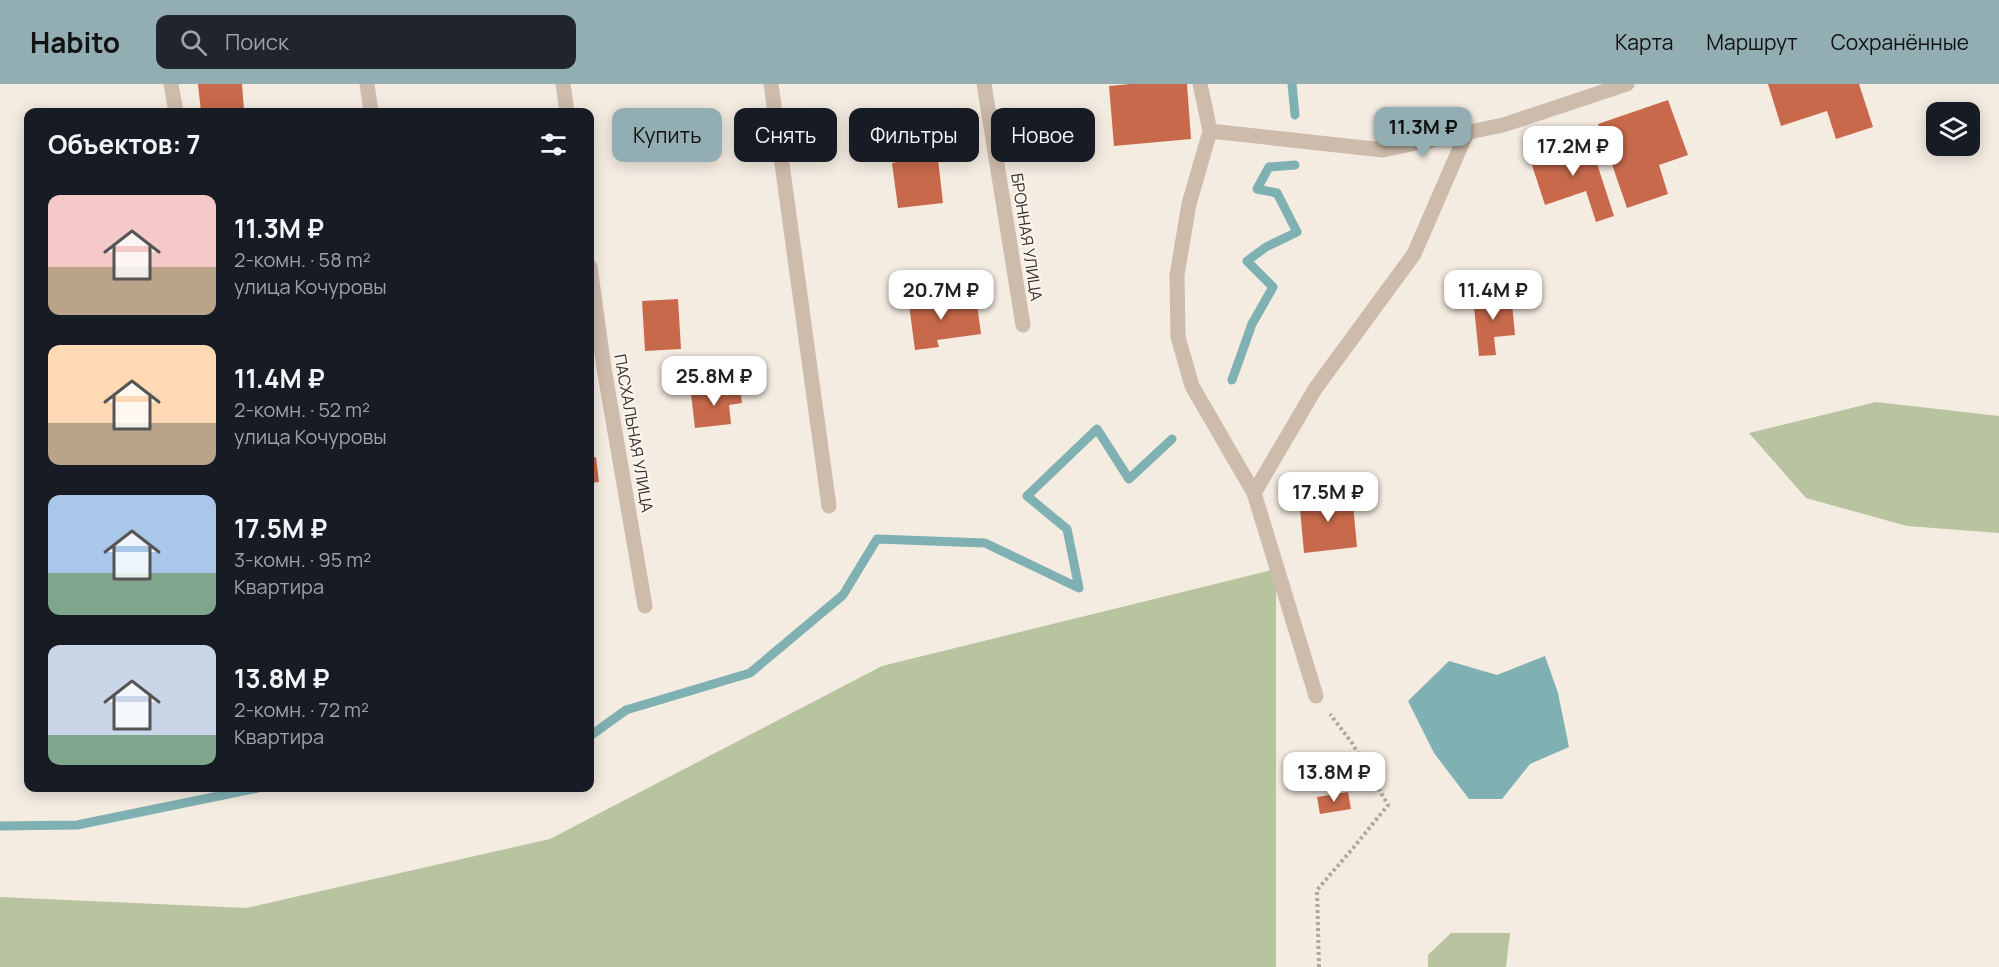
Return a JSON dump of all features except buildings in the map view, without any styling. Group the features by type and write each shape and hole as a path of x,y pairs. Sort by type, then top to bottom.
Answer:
{"street":[{"path":"171,84 175,108"},
{"path":"367,84 370,108"},
{"path":"563,84 566,108"},
{"path":"771,84 829,506"},
{"name":"БРОННАЯ УЛИЦА","path":"984,84 1023,325"},
{"path":"1210,131 1383,150 1503,125 1627,84"},
{"path":"1203,87 1210,131 1189,204 1177,275 1178,337 1192,386 1254,493 1317,696"},
{"path":"1254,493 1315,389 1414,254 1467,132"},
{"name":"ПАСХАЛЬНАЯ УЛИЦА","path":"594,296 604,368 645,606"}],"path":[{"path":"1317,696 1352,742 1388,805 1317,890 1319,967"}],"green space":[{"path":"1876,402 1999,416 1999,533 1907,526 1806,498 1749,433"},
{"path":"1276,569 1276,967 0,967 0,897 246,908 550,839 882,666"},
{"path":"1451,933 1510,933 1506,967 1428,967 1428,955"}],"water":[{"path":"1545,656 1558,693 1569,747 1530,764 1502,799 1469,799 1434,753 1408,701 1449,661 1497,675"}],"waterway":[{"path":"1292,84 1295,115"},
{"path":"1232,380 1252,324 1273,287 1247,261 1266,247 1297,232 1277,193 1257,189 1269,167 1295,165"},
{"path":"594,733 626,710 750,673 843,595 877,539 985,543 1079,588 1067,529 1027,496 1097,429 1129,479 1172,439"},
{"path":"0,826 77,825 238,792"}]}
